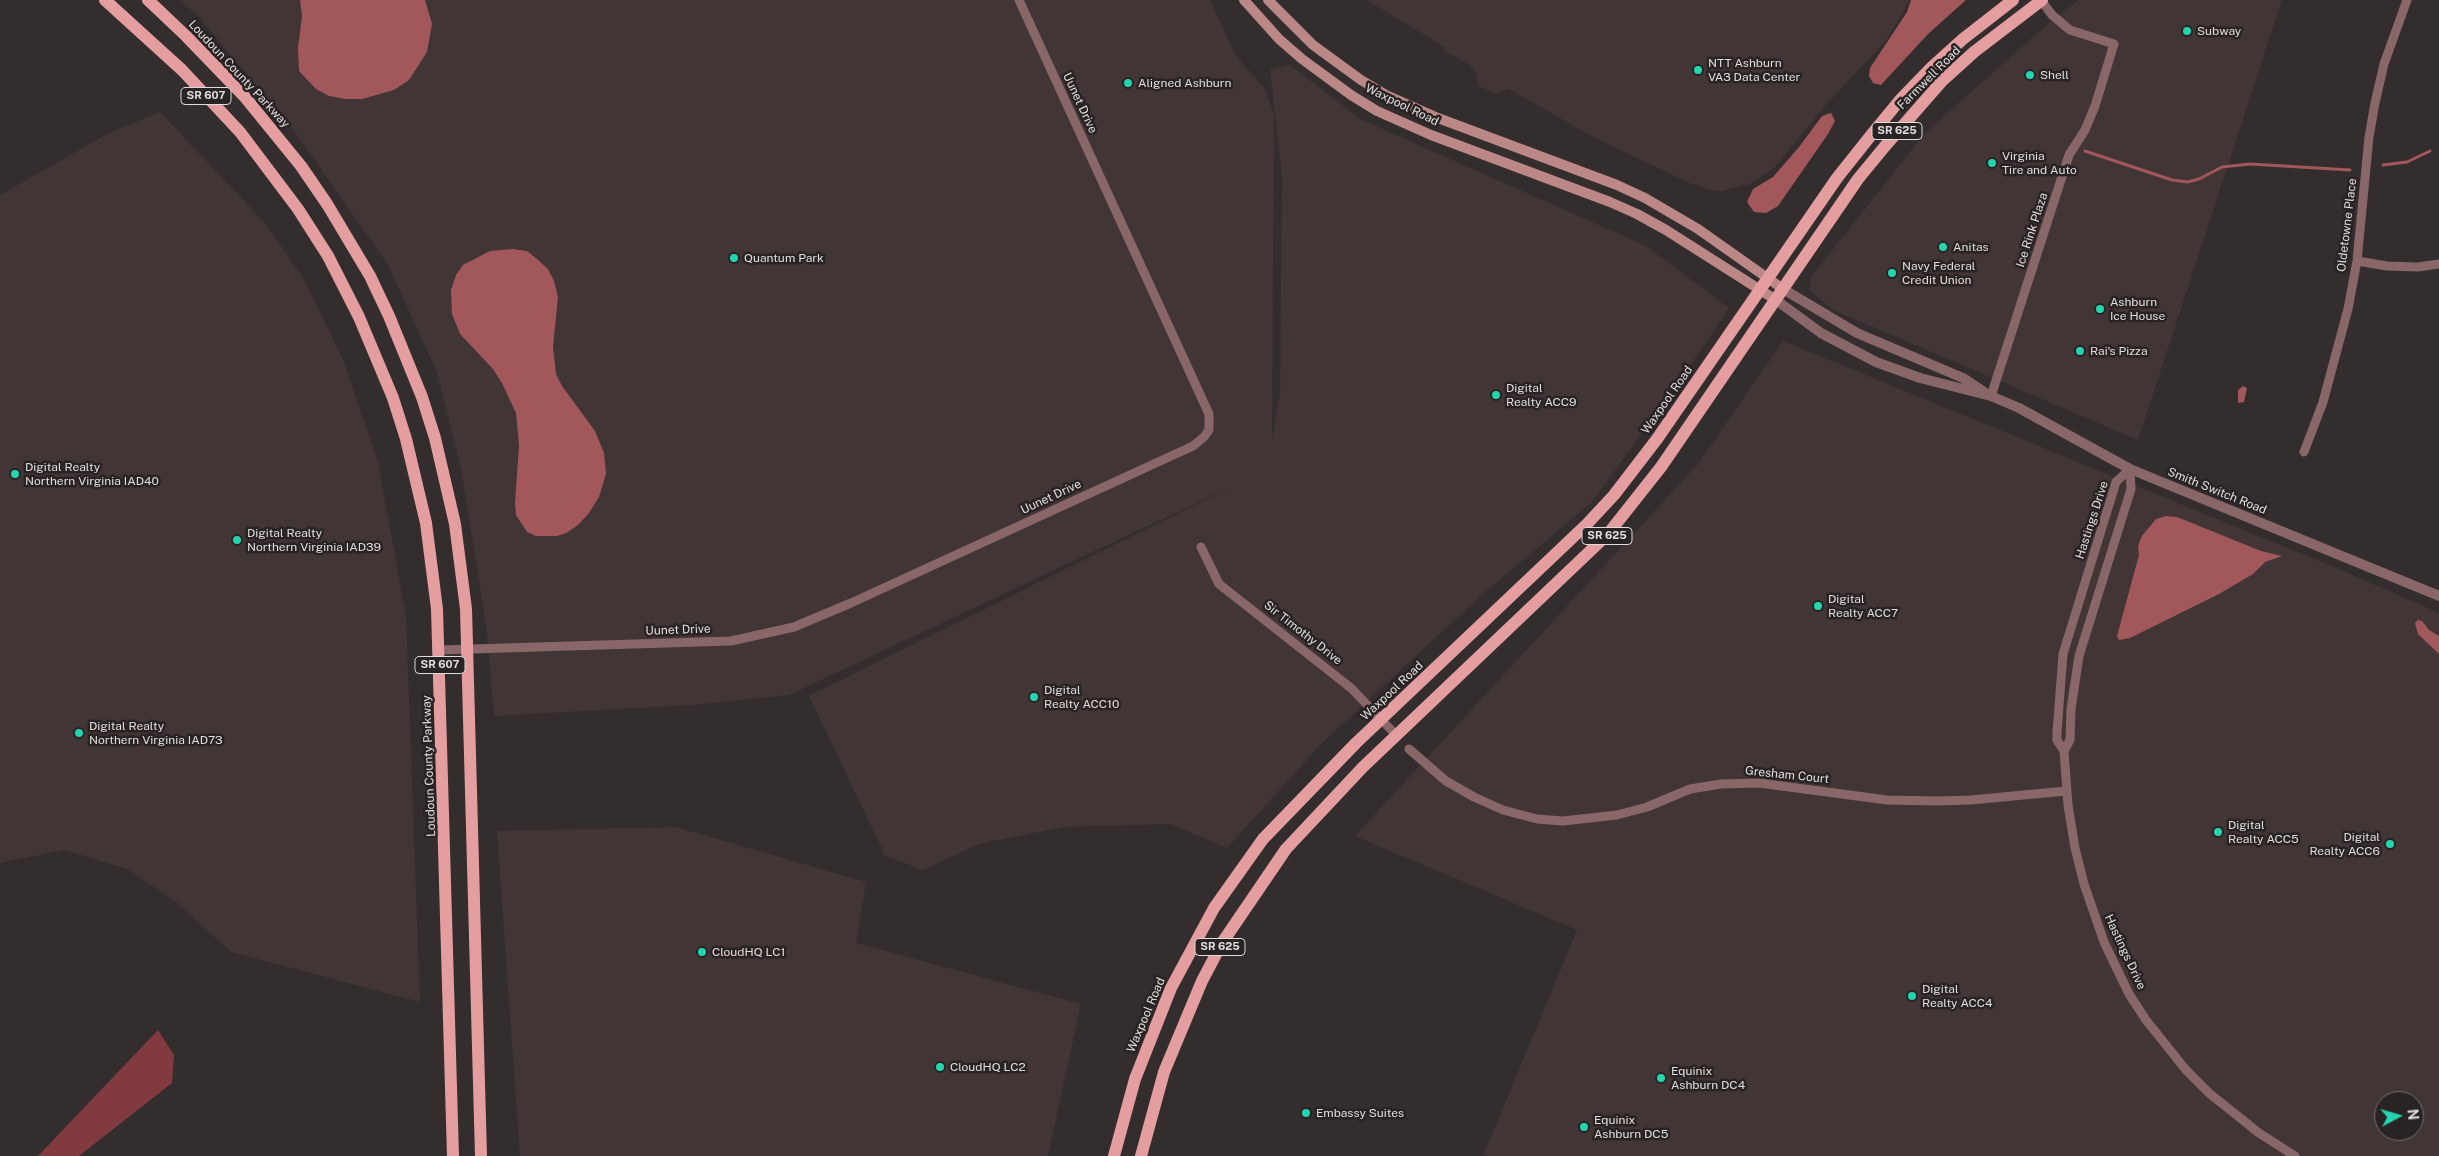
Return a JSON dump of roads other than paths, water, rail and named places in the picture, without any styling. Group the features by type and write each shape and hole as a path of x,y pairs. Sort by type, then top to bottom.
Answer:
{"main road":[{"name":"Loudoun County Parkway","path":"105,0 182,70 240,132 298,209 341,280 377,357 393,398 417,480 433,566 440,650 452,1156"},
{"name":"Loudoun County Parkway","path":"148,0 217,67 274,132 324,198 370,276 406,356 435,438 458,541 469,650 481,1156"},
{"name":"Waxpool Road","path":"1244,0 1279,39 1302,59 1351,95 1431,135 1610,202 1637,214 1776,300"},
{"name":"Waxpool Road","path":"1268,0 1314,46 1360,80 1386,95 1438,118 1617,185 1645,198 1675,215 1783,289"},
{"name":"Farmwell Road","path":"1768,277 1837,178 1900,100 1963,39 2013,0"},
{"name":"Farmwell Road","path":"1783,289 1858,179 1915,109 1974,52 2041,0"},
{"name":"Waxpool Road","path":"1114,1156 1135,1079 1157,1018 1175,980 1214,908 1264,839 1292,807 1382,719 1587,524 1657,439 1768,277"},
{"name":"SR 625","path":"1141,1156 1164,1072 1181,1029 1222,943 1286,849 1363,767 1608,534 1661,467 1783,289"}],"street":[{"name":"Uunet Drive","path":"440,650 731,641 794,627 860,599 1193,446 1204,437 1208,430 1209,414 1019,0"},
{"name":"Ice Rink Plaza","path":"1991,396 2069,155 2085,130 2095,106 2114,44 2070,30 2052,14 2041,0"},
{"name":"Oldetowne Place","path":"2304,452 2337,356 2357,261 2374,104 2384,64 2407,0"},
{"path":"2357,261 2387,266 2418,267 2439,264"},
{"name":"Smith Switch Road","path":"1783,289 1857,333 1963,378 1991,396"},
{"name":"Smith Switch Road","path":"1776,300 1820,333 1876,362 1920,378 1991,396 2019,408 2130,469 2439,596"},
{"name":"Hastings Drive","path":"2130,469 2116,482 2063,654 2056,716 2057,740 2064,751 2066,791 2072,833 2084,884 2104,942 2129,994 2165,1046 2209,1093 2259,1133 2295,1156"},
{"name":"Hastings Drive","path":"2064,751 2070,740 2071,709 2079,656 2131,489 2130,469"},
{"name":"Sir Timothy Drive","path":"1202,547 1220,584 1351,688 1397,736"},
{"name":"Gresham Court","path":"1409,748 1446,781 1474,797 1503,810 1537,818 1562,821 1618,815 1647,807 1690,789 1721,784 1759,783 1887,800 1971,800 2066,791"}],"waterway":[{"path":"2085,151 2172,180 2188,182 2199,179 2222,167 2250,164 2350,170"},
{"path":"2383,165 2407,162 2430,151"}],"place":[{"name":"Subway","path":"2187,31"},
{"name":"NTT Ashburn VA3 Data Center","path":"1698,70"},
{"name":"Shell","path":"2030,75"},
{"name":"Aligned Ashburn","path":"1128,83"},
{"name":"Virginia Tire and Auto","path":"1992,163"},
{"name":"Anitas","path":"1943,247"},
{"name":"Quantum Park","path":"734,258"},
{"name":"Navy Federal Credit Union","path":"1892,273"},
{"name":"Ashburn Ice House","path":"2100,309"},
{"name":"Rai's Pizza","path":"2080,351"},
{"name":"Digital Realty ACC9","path":"1496,395"},
{"name":"Digital Realty Northern Virginia IAD40","path":"15,474"},
{"name":"Digital Realty Northern Virginia IAD39","path":"237,540"},
{"name":"Digital Realty ACC7","path":"1818,606"},
{"name":"Digital Realty ACC10","path":"1034,697"},
{"name":"Digital Realty Northern Virginia IAD73","path":"79,733"},
{"name":"Digital Realty ACC5","path":"2218,832"},
{"name":"Digital Realty ACC6","path":"2390,844"},
{"name":"CloudHQ LC1","path":"702,952"},
{"name":"Digital Realty ACC4","path":"1912,996"},
{"name":"CloudHQ LC2","path":"940,1067"},
{"name":"Equinix Ashburn DC4","path":"1661,1078"},
{"name":"Embassy Suites","path":"1306,1113"},
{"name":"Equinix Ashburn DC5","path":"1584,1127"}]}
